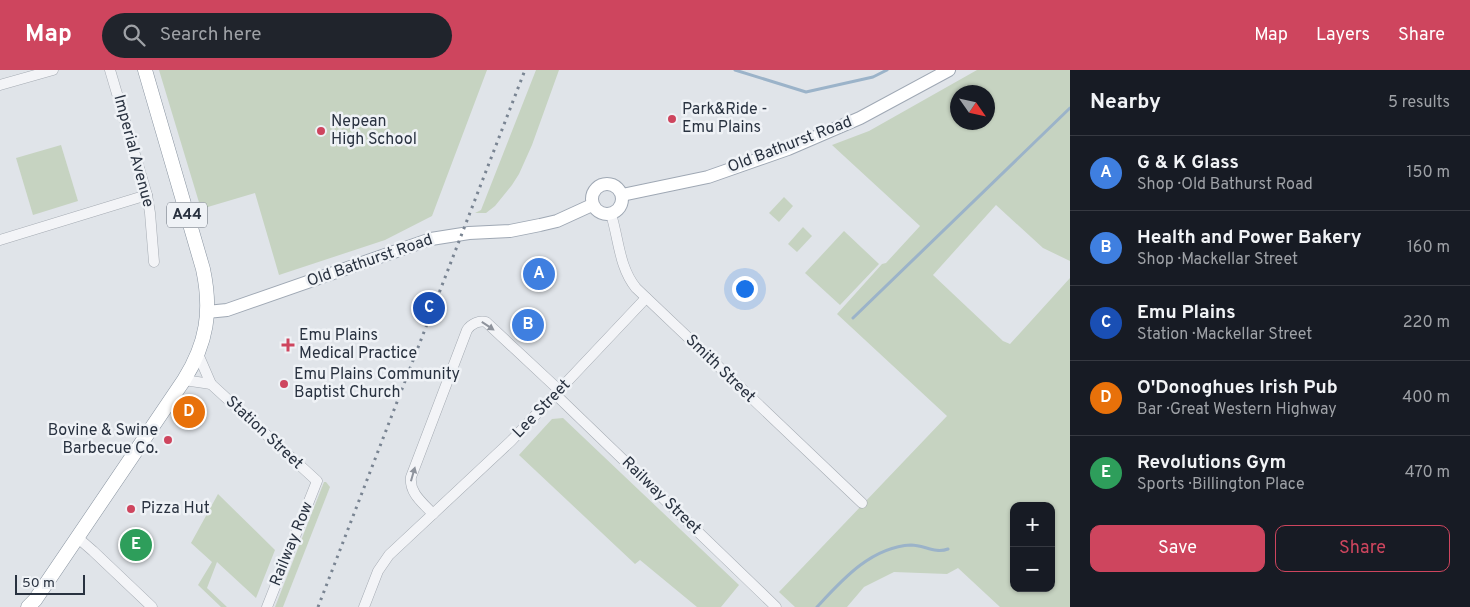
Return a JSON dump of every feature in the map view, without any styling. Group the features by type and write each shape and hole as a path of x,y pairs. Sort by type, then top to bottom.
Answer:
{"highway":[{"name":"A44","path":"29,607 78,538 184,380 198,354 206,329 207,288 203,269 144,70"}],"main road":[{"name":"Old Bathurst Road","path":"622,196 654,187 708,177 788,149 860,118 949,70"},
{"path":"602,185 616,187 622,196 619,209 611,214 607,215 598,212 592,205 593,193 595,189 602,185"},
{"name":"Old Bathurst Road","path":"207,312 227,310 431,239 468,233 510,231 540,225 556,221 592,205"}],"street":[{"path":"0,85 53,70"},
{"name":"Imperial Avenue","path":"110,70 147,195 154,262"},
{"path":"0,240 147,195"},
{"name":"Smith Street","path":"611,214 629,280 862,503"},
{"name":"Lee Street","path":"364,607 383,562 491,461 558,393 646,298"},
{"name":"Railway Street","path":"433,514 412,491 411,477 467,330 469,326 480,321 486,322 776,607"},
{"name":"Station Street","path":"198,354 212,384 317,481"},
{"name":"Station Street","path":"184,380 212,384"},
{"name":"Railway Row","path":"267,607 317,481"},
{"path":"78,538 152,607"}],"green space":[{"name":"Nepean High School","path":"159,70 487,70 432,216 385,240 279,275 255,193 201,209"},
{"path":"536,70 559,70 532,145 519,174 495,206 486,213 475,213 481,210"},
{"path":"977,70 1070,70 1070,261 1043,248 996,205 933,275 1003,341 1010,344 1070,278 1070,607 1000,607 958,568 947,574 894,572 864,587 847,607 795,607 779,592 947,416 837,314 882,264 886,263 920,226 832,145 869,131 950,85 950,130 995,130 995,85 950,85"},
{"path":"61,145 78,201 33,215 16,158"},
{"path":"784,197 793,206 779,222 769,213"},
{"path":"803,227 812,236 797,252 788,244"},
{"path":"844,231 879,264 840,305 805,273"},
{"path":"563,418 739,585 721,607 697,607 640,560 635,564 519,455 552,419"},
{"path":"324,482 330,487 283,607 275,607"},
{"path":"218,494 275,550 256,598 217,562 207,588 227,607 221,607 198,585 212,562 191,543"}],"waterway":[{"path":"735,70 806,92 873,77 887,70"},
{"path":"853,318 1070,108"},
{"path":"817,607 847,576 870,558 883,552 911,545 934,550 948,549"}],"railway":[{"path":"318,607 525,70"}],"place":[{"name":"Park&Ride - Emu Plains","path":"672,119"},
{"name":"Nepean High School","path":"321,131"},
{"name":"G & K Glass","path":"539,274"},
{"name":"Emu Plains","path":"429,308"},
{"name":"Health and Power Bakery","path":"528,325"},
{"name":"Emu Plains Medical Practice","path":"288,345"},
{"name":"Emu Plains Community Baptist Church","path":"284,384"},
{"name":"O'Donoghues Irish Pub","path":"189,412"},
{"name":"Bovine & Swine Barbecue Co.","path":"168,440"},
{"name":"Pizza Hut","path":"131,509"},
{"name":"Revolutions Gym","path":"136,545"}]}
